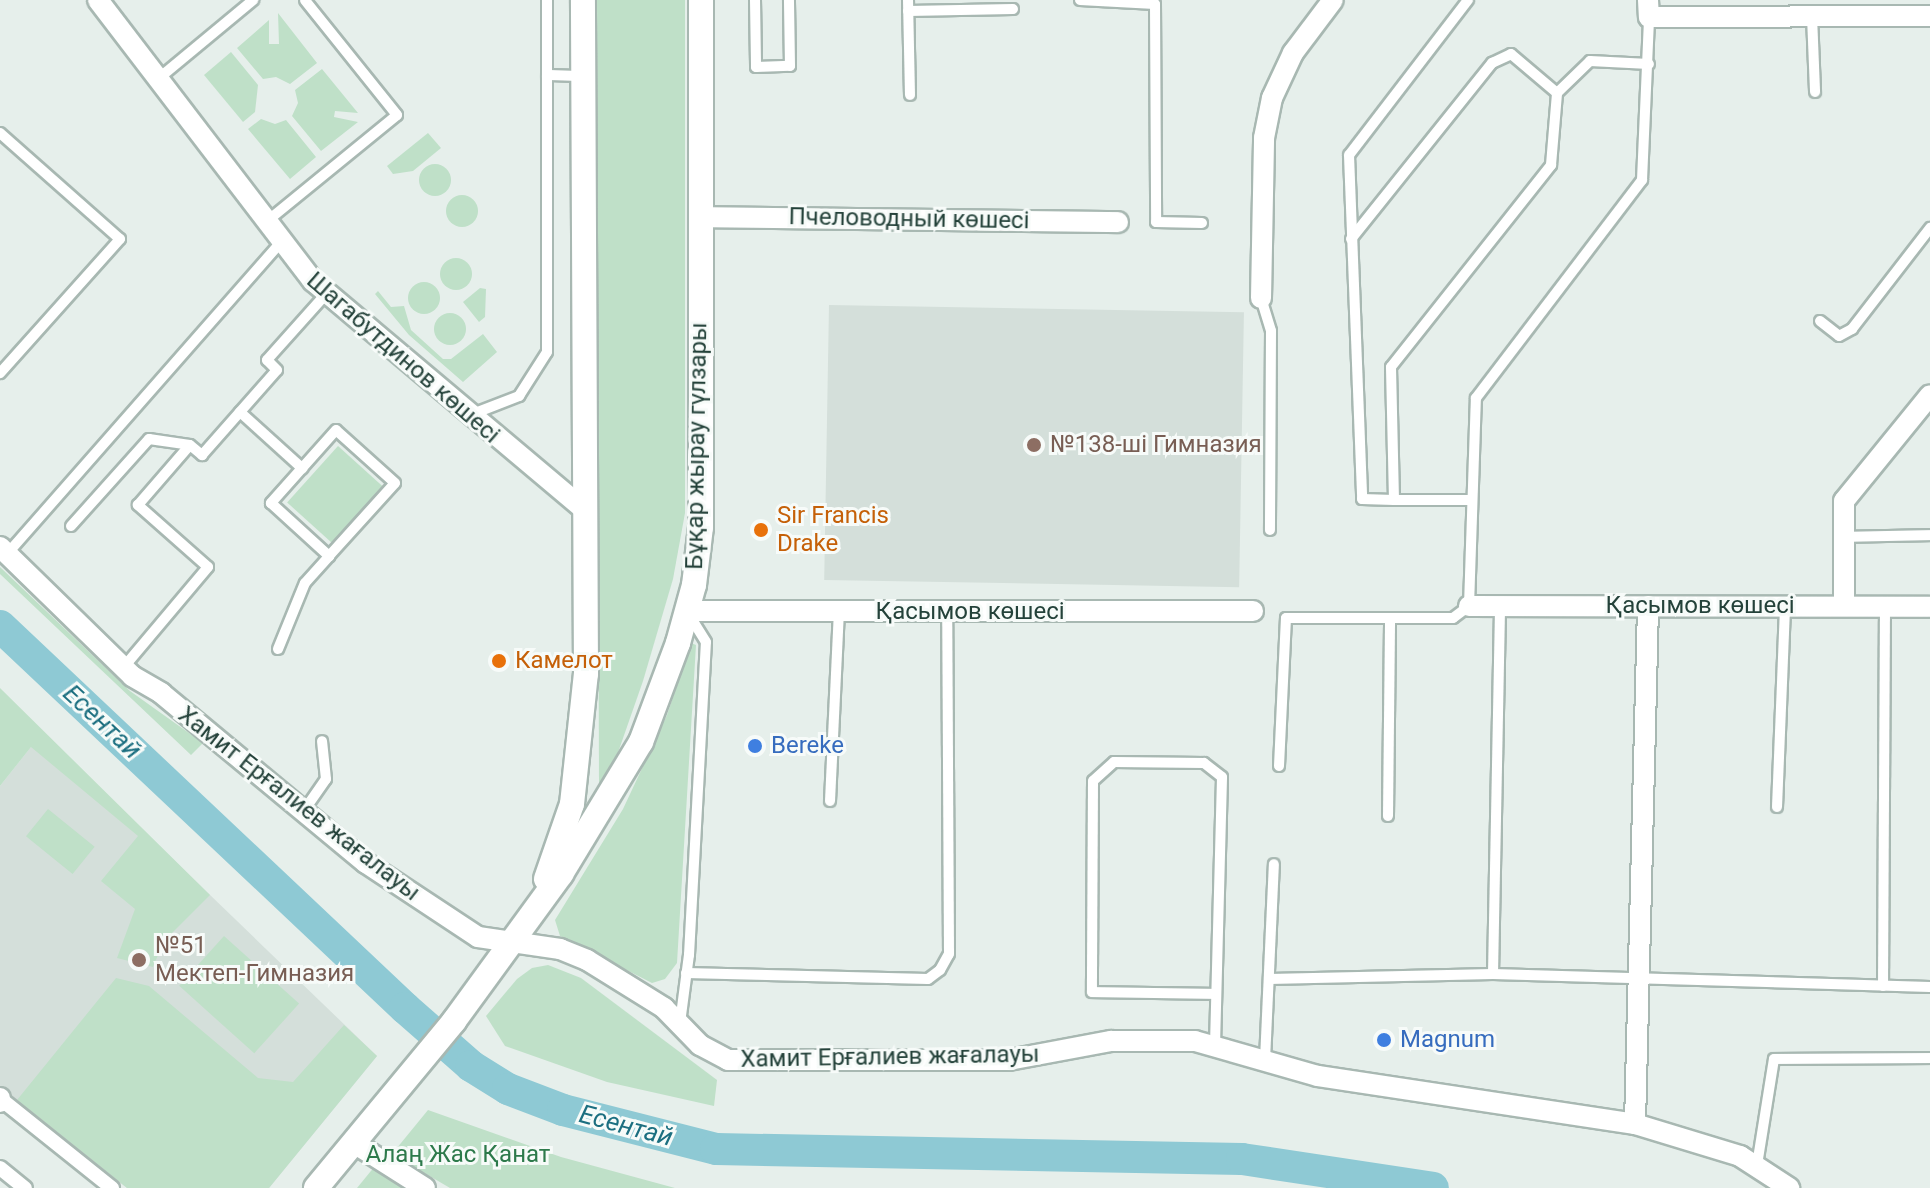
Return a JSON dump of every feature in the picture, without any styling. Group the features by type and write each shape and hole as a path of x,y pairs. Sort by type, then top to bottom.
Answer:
{"street":[{"name":"Шагабутдинов көшесі","path":"98,0 281,242 327,293 466,415 581,507"},
{"name":"Бұқар жырау гүлзары","path":"514,942 549,873 572,804 586,674 581,507 583,0"},
{"name":"Бұқар жырау гүлзары","path":"316,1188 454,1021 514,942 598,817 641,742 688,611 701,527 701,0"},
{"path":"1261,298 1264,138 1272,98 1293,53 1333,0"},
{"path":"1648,8 1812,16 1930,16"},
{"name":"Пчеловодный көшесі","path":"700,217 1118,222"},
{"path":"1844,606 1844,501 1930,395"},
{"name":"Хамит Ерғалиев жағалауы","path":"3,550 123,668 303,812 434,910 478,937 560,949 587,960 664,1008 700,1045 728,1060 1009,1060 1111,1041 1215,1045 1318,1076 1635,1124 1757,1165 1789,1188"},
{"name":"Қасымов көшесі","path":"1469,606 1930,607"},
{"path":"1635,1124 1648,606"},
{"name":"Қасымов көшесі","path":"688,611 1253,611"},
{"path":"572,804 598,817"},
{"path":"1,1100 112,1188"},
{"path":"354,1143 425,1188"},
{"path":"0,1168 25,1188"}],"lane":[{"path":"158,79 253,0"},
{"path":"266,222 397,115 305,0"},
{"path":"466,415 519,396 547,352 547,0"},
{"path":"755,0 756,67 790,66 789,0"},
{"path":"1080,0 1155,4 1156,222 1202,223"},
{"path":"1468,0 1349,155 1358,488 1362,499 1471,500"},
{"path":"910,95 908,5 1013,9"},
{"path":"1279,766 1286,618 1453,618 1469,606 1476,398 1642,180 1649,64 1648,8"},
{"path":"1812,16 1815,92"},
{"path":"1351,239 1492,63 1511,54 1557,93"},
{"path":"1394,500 1391,367 1551,165 1557,93 1590,61 1649,64"},
{"path":"547,75 582,76"},
{"path":"0,133 120,239 0,373"},
{"path":"1820,321 1839,336 1852,329 1930,228"},
{"path":"3,550 281,242"},
{"path":"71,526 149,439 190,445 202,455 277,370 267,360 327,293"},
{"path":"1261,298 1271,331 1270,530"},
{"path":"240,412 302,468"},
{"path":"278,649 305,583 395,483 336,430 271,503 329,556"},
{"path":"123,668 208,567 138,505 190,445"},
{"path":"1844,537 1930,535"},
{"path":"1493,974 1500,605"},
{"path":"1777,807 1785,606"},
{"path":"1883,986 1885,606"},
{"path":"680,1025 686,973 706,642 688,611"},
{"path":"830,801 839,612"},
{"path":"686,973 928,979 940,970 949,954 947,612"},
{"path":"1388,816 1390,618"},
{"path":"303,812 326,779 322,741"},
{"path":"1215,1045 1222,777 1204,763 1114,762 1093,781 1092,992 1216,994"},
{"path":"1265,1060 1274,864"},
{"path":"1269,979 1493,974 1640,981 1930,987"},
{"path":"1757,1165 1774,1059 1930,1058"}],"shaded area":[{"name":"№138-ші Гимназия","path":"829,305 1244,312 1239,587 824,580"},
{"name":"№51 Мектеп-Гимназия","path":"42,733 377,1056 269,1188 127,1188 0,1087 0,786"}],"green space":[{"path":"597,0 685,0 685,513 673,579 643,681 607,784 599,788"},
{"path":"278,13 317,63 290,84 276,77 263,79 237,48 269,20 269,44 279,44"},
{"path":"231,52 258,85 255,112 243,122 204,75"},
{"path":"322,69 358,113 335,111 334,117 358,122 321,151 292,116 298,103 295,90"},
{"path":"261,119 275,124 286,120 316,157 290,179 248,129"},
{"path":"428,133 441,148 413,171 393,174 387,166"},
{"path":"435,164 446,169 451,180 446,191 435,196 424,191 419,180 424,169"},
{"path":"462,195 473,200 478,211 473,222 462,227 451,222 446,211 451,200"},
{"path":"456,258 467,263 472,274 467,285 456,290 445,285 440,274 445,263"},
{"path":"424,282 435,287 440,298 435,309 424,314 413,309 408,298 413,287"},
{"path":"480,288 486,289 485,317 479,322 463,302"},
{"path":"378,291 391,307 404,306 411,330 443,359 451,359 483,334 497,352 463,382 409,335 375,294"},
{"path":"450,313 461,318 466,329 461,340 450,345 439,340 434,329 439,318"},
{"path":"338,446 383,486 332,543 287,502"},
{"path":"0,567 130,691 203,743 191,755 0,574"},
{"path":"691,643 696,645 677,963 665,979 652,983 560,936 555,920 623,809 667,715"},
{"path":"0,688 210,895 164,941 153,967 117,958 135,909 101,881 138,836 31,747 0,786"},
{"path":"48,809 95,847 73,874 26,836"},
{"path":"224,936 299,1004 254,1053 179,986"},
{"path":"548,965 581,978 717,1080 714,1106 607,1082 505,1046 486,1016 517,979 532,968"},
{"path":"116,978 149,986 258,1078 293,1082 344,1025 377,1056 269,1188 127,1188 17,1100"},
{"name":"Алаң Жас Қанат","path":"428,1110 561,1157 675,1188 450,1188 392,1154"},
{"path":"375,1166 410,1188 357,1188"}],"waterway":[{"name":"Есентай","path":"0,626 405,1008 471,1066 508,1089 563,1110 716,1149 1242,1159 1433,1188"}],"place":[{"name":"№138-ші Гимназия","path":"1034,445"},
{"name":"Sir Francis Drake","path":"761,530"},
{"name":"Камелот","path":"499,661"},
{"name":"Bereke","path":"755,746"},
{"name":"№51 Мектеп-Гимназия","path":"139,960"},
{"name":"Magnum","path":"1384,1040"}]}
